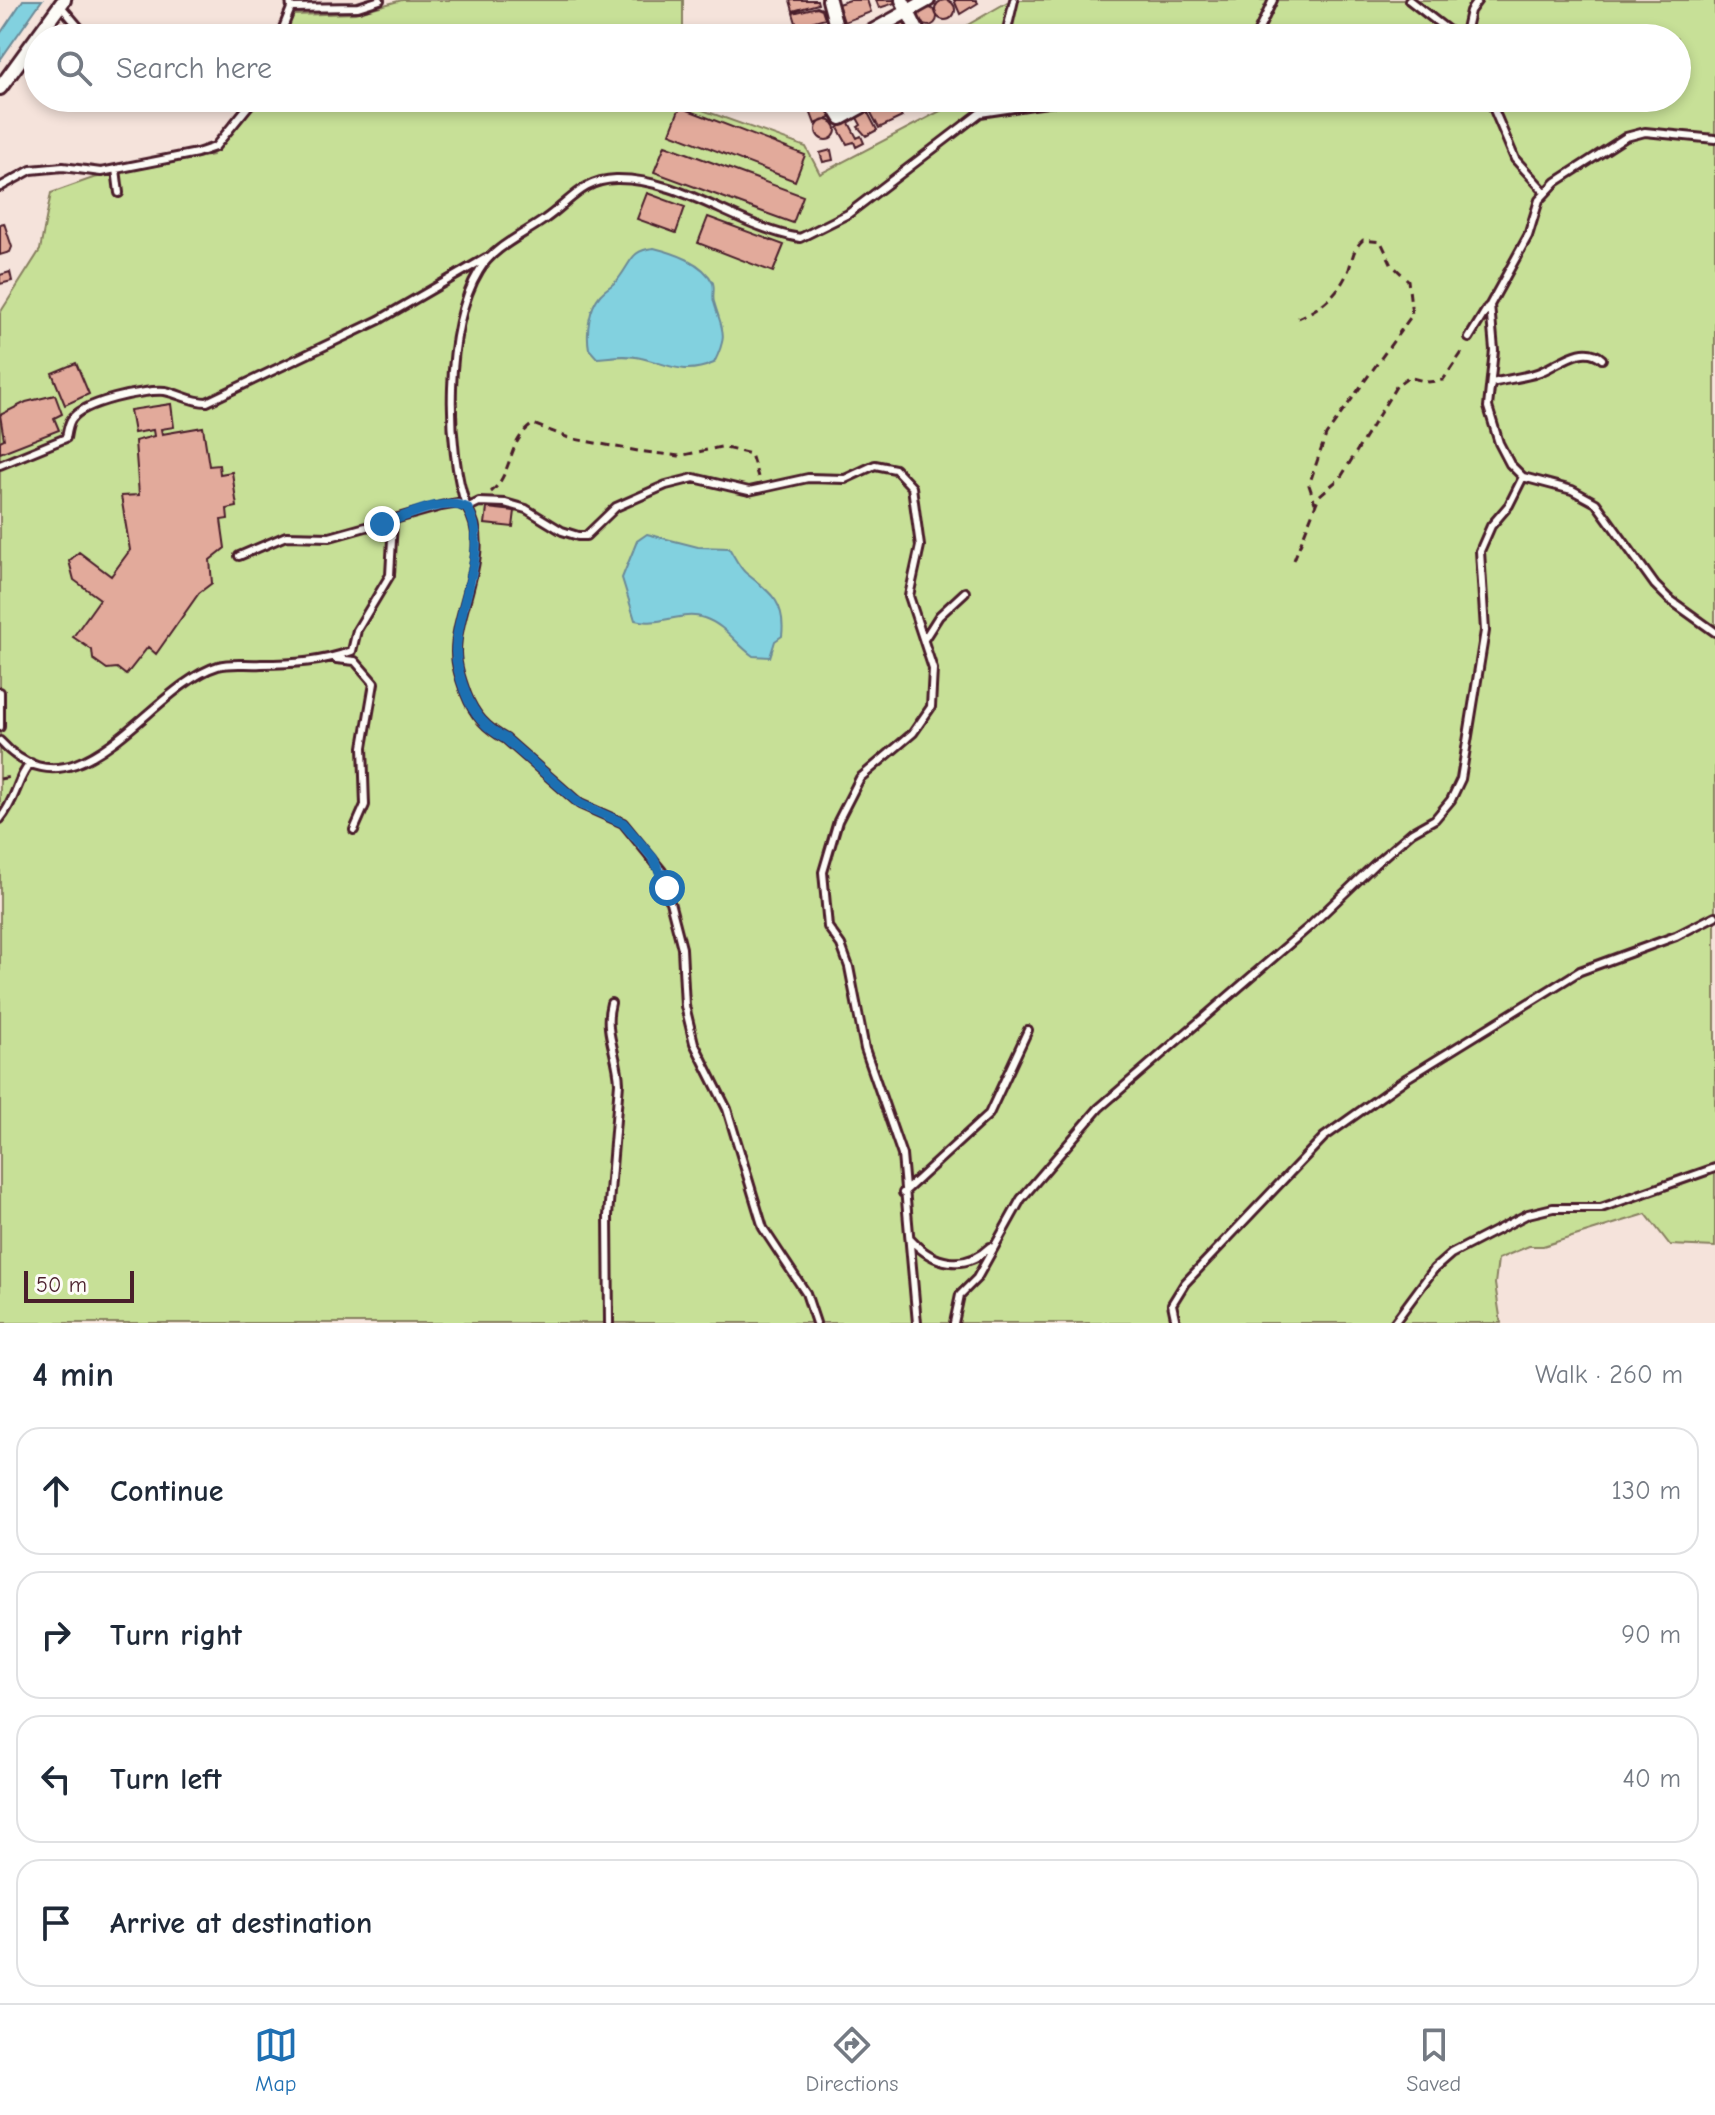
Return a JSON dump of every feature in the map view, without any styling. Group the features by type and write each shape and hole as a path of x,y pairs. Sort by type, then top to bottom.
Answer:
{"street":[{"path":"829,0 835,24"},
{"path":"880,24 905,6 928,0"},
{"path":"46,24 62,2"},
{"path":"905,6 914,24"},
{"path":"0,88 24,55"}],"lane":[{"path":"284,24 291,4 358,7 380,0"},
{"path":"1008,24 1014,0"},
{"path":"1262,24 1273,0"},
{"path":"1409,0 1442,24"},
{"path":"1466,24 1478,0"},
{"path":"62,2 78,24"},
{"path":"0,187 31,170 63,167 92,172 116,169 215,147 244,112"},
{"path":"0,465 66,438 71,419 84,408 107,400 160,391 192,402 207,402 379,320 492,255 547,218 580,187 597,180 651,182 800,238 848,214 980,113 986,112"},
{"path":"1495,112 1515,159 1544,191"},
{"path":"1469,338 1528,236 1544,191 1626,137 1645,132 1715,139"},
{"path":"116,169 119,193"},
{"path":"492,255 479,269 462,305 453,353 452,392 459,487 477,544 456,651 458,670 470,704 491,731 506,739 580,804 623,823 662,871 682,948 685,1006 694,1043 727,1109 763,1228 806,1293 816,1323"},
{"path":"1490,305 1494,350 1488,407 1499,443 1510,464 1523,477 1572,490 1596,503 1655,585 1715,632"},
{"path":"1489,391 1492,383 1540,373 1583,352 1595,353 1602,359"},
{"path":"467,508 479,502 526,509 562,531 586,536 616,507 666,485 694,478 733,489 758,490 808,478 845,479 875,465 902,474 912,487 919,518 920,546 909,596 933,669 931,707 913,733 860,778 838,821 823,872 828,927 841,945 849,967 865,1049 902,1155 917,1323"},
{"path":"911,1240 926,1256 940,1263 987,1251 1021,1199 1099,1108 1310,926 1412,832 1435,819 1451,800 1461,779 1485,631 1480,551 1491,526 1509,505 1523,477"},
{"path":"239,556 286,536 330,537 441,506 458,503 467,508"},
{"path":"329,660 352,651 357,630 384,589 393,562 393,521"},
{"path":"925,638 939,616 965,592"},
{"path":"0,741 13,756 58,769 87,760 189,682 215,667 355,661 374,683 363,747 365,805 354,830"},
{"path":"0,692 0,727"},
{"path":"0,819 20,792 24,770 31,763"},
{"path":"1176,1323 1172,1304 1185,1283 1324,1137 1441,1056 1580,971 1676,936 1715,916"},
{"path":"609,1323 608,1216 619,1083 618,1064 606,1019 611,1003"},
{"path":"903,1193 989,1114 1028,1030"},
{"path":"1394,1323 1434,1269 1451,1254 1528,1214 1553,1208 1601,1208 1715,1168"},
{"path":"954,1323 960,1295 977,1278 999,1234"}],"path":[{"path":"1298,318 1335,294 1347,274 1355,248 1363,240 1381,242 1392,265 1408,280 1412,292 1411,319 1390,343 1324,440 1309,485 1315,503"},
{"path":"1294,560 1315,503 1341,477 1374,424 1378,412 1401,380 1408,377 1428,382 1443,380 1469,338"},
{"path":"479,502 501,484 516,443 533,424 569,438 638,451 679,456 709,447 751,454 756,462 758,490"}],"green space":[{"path":"402,0 683,0 683,24 289,24 293,15 355,13"},
{"path":"1011,0 1715,0 1715,1247 1670,1245 1646,1214 1543,1246 1529,1246 1498,1259 1495,1284 1501,1323 0,1323 0,313 40,250 51,193 93,178 212,155 247,112 708,112 806,147 820,174 938,112 1691,112 1691,24 969,24"}],"water":[{"path":"23,0 42,0 0,60 0,34"},
{"path":"654,248 695,264 713,283 713,300 723,332 714,363 685,369 635,357 597,358 589,349 589,320 596,300 617,280 636,254"},
{"path":"647,534 698,547 729,548 742,569 779,606 782,636 775,641 770,657 753,656 724,630 704,618 687,616 653,622 635,620 622,578 637,541"}],"building":[{"path":"790,0 817,0 818,4 793,11"},
{"path":"867,0 871,12 844,22 838,4"},
{"path":"876,0 897,0 898,2 879,8"},
{"path":"945,0 952,3 955,10 952,17 945,20 938,17 935,10 938,3"},
{"path":"954,0 976,0 978,3 960,14"},
{"path":"817,7 822,9 825,18 796,24 793,13"},
{"path":"924,8 932,8 937,13 935,24 921,24 919,21 919,13"},
{"path":"678,112 693,112 805,155 795,181 670,133"},
{"path":"810,112 828,112 831,118 815,124"},
{"path":"868,112 877,130 866,136 858,127 861,125 856,116"},
{"path":"871,112 899,112 902,117 879,128"},
{"path":"826,120 833,123 836,130 833,137 826,140 819,137 816,130 819,123"},
{"path":"848,121 857,138 861,136 864,143 856,147 854,142 847,144 838,128"},
{"path":"665,145 803,196 793,223 654,172"},
{"path":"831,150 833,160 823,162 820,153"},
{"path":"647,193 685,207 676,233 637,219"},
{"path":"708,217 784,245 773,272 698,243"},
{"path":"4,223 12,247 10,252 0,255 0,224"},
{"path":"10,272 12,281 0,284 0,275"},
{"path":"76,363 89,394 65,405 52,373"},
{"path":"55,395 62,414 54,418 59,430 0,453 0,441 4,439 0,415 26,402"},
{"path":"171,404 174,427 161,429 162,434 203,427 209,466 219,465 220,474 232,472 237,507 227,509 228,519 221,520 225,548 210,560 212,583 199,593 156,654 148,647 126,675 117,668 107,669 93,659 92,650 73,637 100,599 74,580 69,561 79,552 111,576 130,550 121,496 139,495 135,441 154,436 153,430 134,433 130,410"},
{"path":"487,508 515,511 513,527 485,524"}],"route":[{"path":"382,524 441,506 458,503 467,508 472,515 477,544 456,651 458,670 470,704 491,731 506,739 533,766 580,804 623,823 662,871 667,888"}]}
